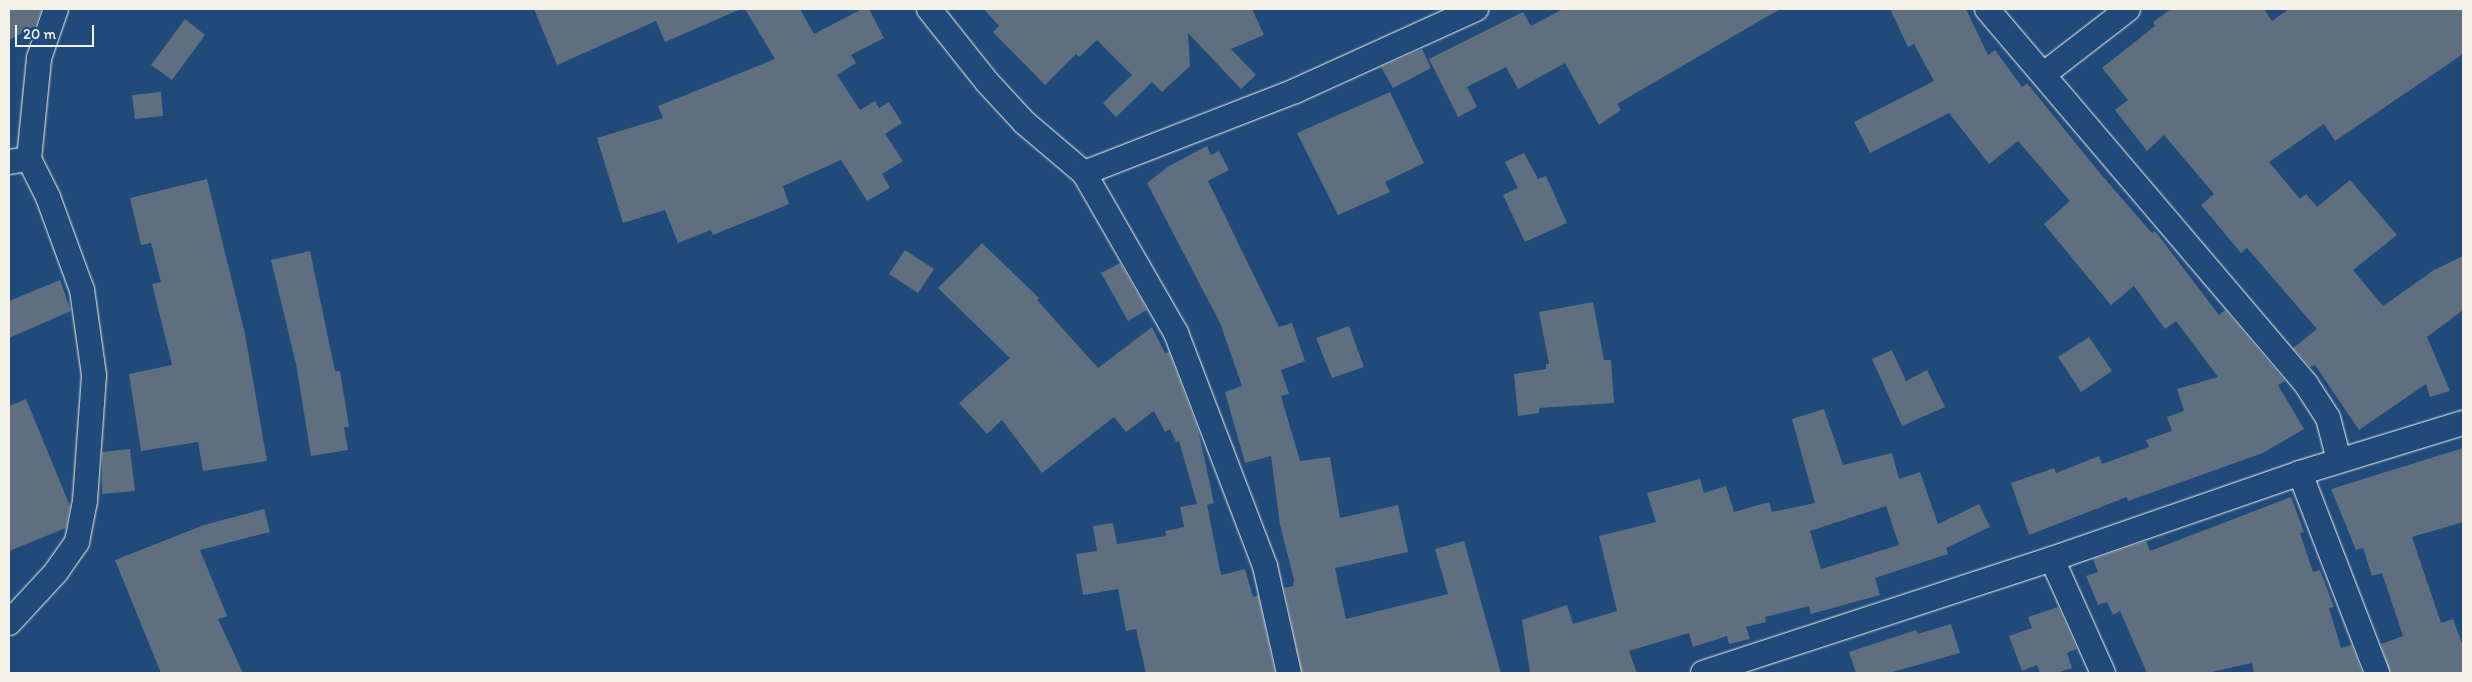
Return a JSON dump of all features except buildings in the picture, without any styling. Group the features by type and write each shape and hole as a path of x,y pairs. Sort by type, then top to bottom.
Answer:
{"street":[{"path":"9,623 56,572 77,542 85,501 94,374 82,290 48,198 19,160 39,58 56,9"},
{"path":"929,9 987,82 1025,123 1084,173 1176,333 1265,566 1289,673"},
{"path":"1084,173 1295,91 1476,9"},
{"path":"1987,9 2306,384 2328,418 2339,460"},
{"path":"2044,74 2128,9"},
{"path":"1703,673 2052,559 2300,472 2463,423"},
{"path":"2300,472 2377,673"},
{"path":"2052,559 2103,673"}]}
